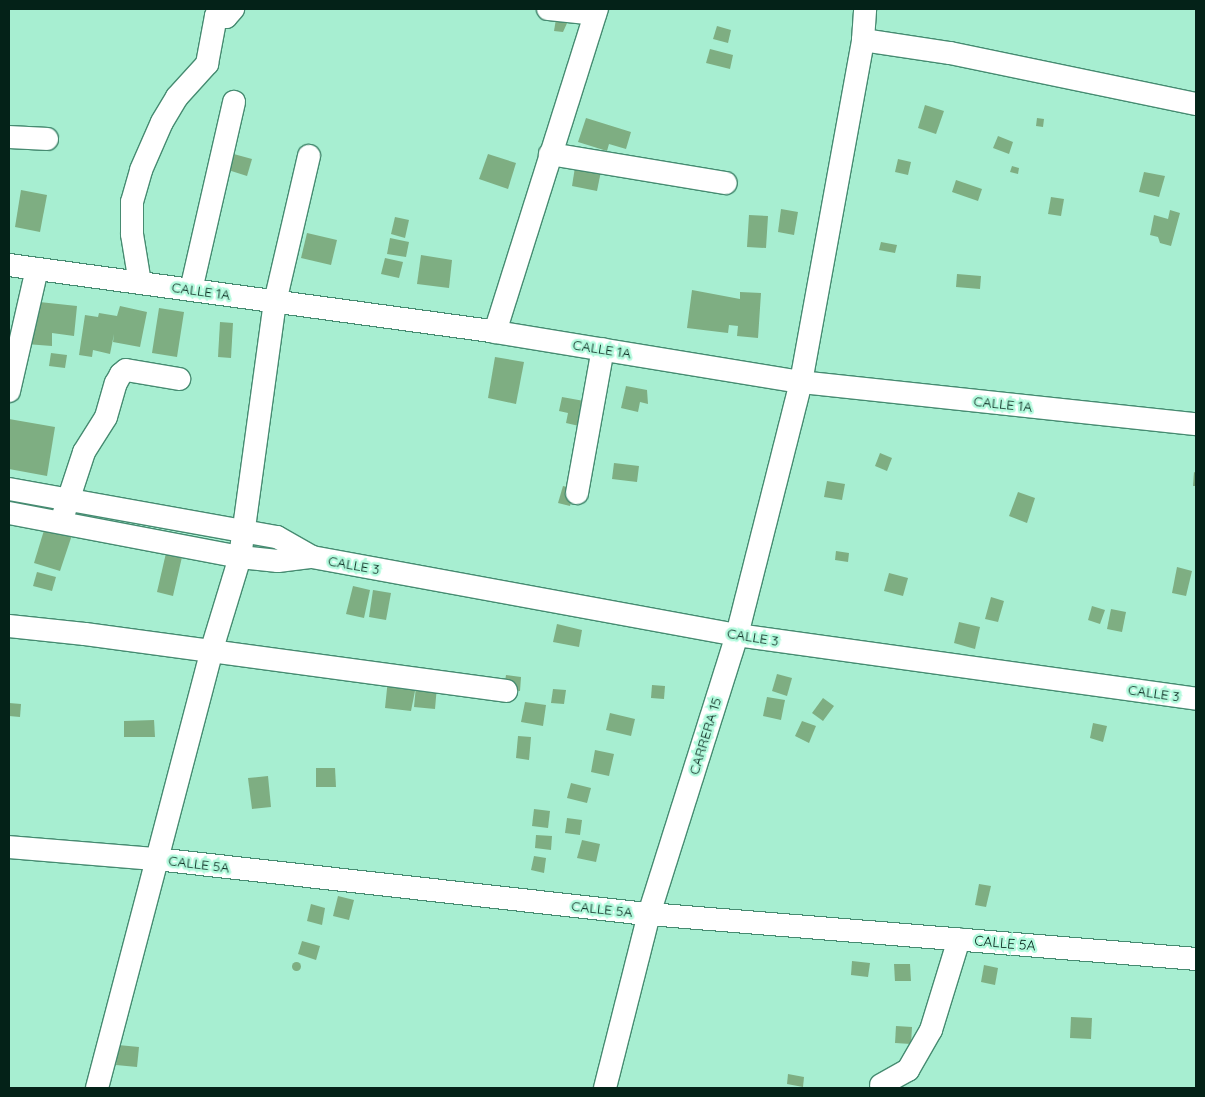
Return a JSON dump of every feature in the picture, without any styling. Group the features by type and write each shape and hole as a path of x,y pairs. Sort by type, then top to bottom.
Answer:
{"street":[{"path":"495,332 596,11 548,9"},
{"name":"CARRERA 15","path":"605,1088 649,914 737,635 802,382 863,40 864,9"},
{"path":"140,283 132,234 132,202 141,170 162,122 177,97 207,64 221,11"},
{"path":"863,40 950,53 1196,104"},
{"path":"191,290 234,102"},
{"path":"9,137 47,138"},
{"path":"550,154 726,183"},
{"path":"97,1088 211,652 240,557 275,302 309,156"},
{"name":"CALLE 1A","path":"9,265 495,332 802,382 1196,424"},
{"path":"9,391 37,269"},
{"path":"577,493 603,349"},
{"path":"62,524 66,501 84,452 106,417 116,383 121,374 126,370 179,379"},
{"name":"CALLE 3","path":"9,489 66,501 277,537 312,557"},
{"name":"CALLE 3","path":"9,513 240,557 278,562 312,557 737,635 1196,699"},
{"path":"9,626 85,634 506,691"},
{"name":"CALLE 5A","path":"9,847 156,859 649,914 1196,959"},
{"path":"881,1085 908,1070 931,1030 959,939"}],"building":[{"path":"556,19 568,21 563,32 554,31"},
{"path":"717,26 731,30 728,43 713,39"},
{"path":"710,49 733,55 730,69 706,63"},
{"path":"925,105 944,111 936,134 918,128"},
{"path":"586,118 631,132 626,149 609,144 607,151 578,142"},
{"path":"1037,118 1044,119 1043,127 1036,126"},
{"path":"998,136 1013,142 1009,154 993,148"},
{"path":"230,153 252,159 247,176 225,169"},
{"path":"488,154 516,163 508,189 479,179"},
{"path":"898,159 911,162 908,175 895,172"},
{"path":"576,161 602,166 597,191 572,186"},
{"path":"1012,166 1019,168 1018,174 1010,172"},
{"path":"1144,172 1165,176 1159,197 1139,192"},
{"path":"956,180 982,189 978,201 952,192"},
{"path":"21,190 47,195 40,232 15,227"},
{"path":"1051,197 1064,199 1061,216 1048,214"},
{"path":"781,209 798,212 794,235 778,232"},
{"path":"1170,210 1180,213 1171,246 1160,243 1158,237 1150,235 1154,215 1168,219"},
{"path":"749,215 768,216 766,248 747,247"},
{"path":"395,217 409,220 405,238 391,234"},
{"path":"307,233 337,240 331,265 301,258"},
{"path":"390,238 409,242 406,257 387,254"},
{"path":"881,242 897,245 895,253 879,250"},
{"path":"421,255 452,260 449,288 417,284"},
{"path":"385,258 403,262 399,278 381,274"},
{"path":"957,274 981,276 980,289 956,287"},
{"path":"692,290 740,299 740,292 761,293 758,338 737,336 738,326 729,325 728,333 687,328"},
{"path":"30,301 77,306 74,336 52,333 52,346 26,344"},
{"path":"120,306 147,312 140,347 113,342 114,334 110,354 93,350 92,357 79,355 85,315 98,317 99,313 117,316"},
{"path":"159,308 184,312 177,357 152,353"},
{"path":"220,322 233,323 231,358 218,357"},
{"path":"51,353 67,355 65,368 49,366"},
{"path":"495,357 524,362 516,404 488,398"},
{"path":"626,386 647,390 648,404 640,402 638,412 621,408"},
{"path":"562,397 584,401 579,426 566,423 568,413 559,411"},
{"path":"9,419 55,427 47,476 9,469"},
{"path":"880,453 892,458 887,471 875,466"},
{"path":"614,463 639,466 637,482 612,479"},
{"path":"1194,472 1196,473 1196,486 1193,486"},
{"path":"827,481 845,484 842,500 824,497"},
{"path":"563,486 575,489 570,506 558,503"},
{"path":"1018,492 1035,498 1027,523 1009,516"},
{"path":"45,527 72,535 60,571 34,563"},
{"path":"836,551 849,553 848,562 835,560"},
{"path":"166,553 182,557 173,596 157,592"},
{"path":"1177,567 1192,571 1186,596 1172,593"},
{"path":"37,572 56,577 52,591 33,586"},
{"path":"889,573 908,578 903,596 884,591"},
{"path":"353,586 370,590 364,618 346,614"},
{"path":"373,590 391,593 386,620 369,617"},
{"path":"991,597 1004,601 998,622 985,619"},
{"path":"1092,606 1105,610 1100,624 1088,620"},
{"path":"1111,609 1126,612 1122,632 1107,629"},
{"path":"959,622 980,627 975,649 954,643"},
{"path":"557,624 582,630 579,647 553,642"},
{"path":"777,674 792,678 787,696 772,691"},
{"path":"506,675 521,677 520,691 504,689"},
{"path":"388,679 437,686 435,709 414,707 416,686 411,711 385,708"},
{"path":"652,685 665,686 664,699 651,698"},
{"path":"553,689 566,690 564,704 551,703"},
{"path":"767,697 785,700 781,720 763,716"},
{"path":"823,698 834,706 823,721 812,713"},
{"path":"525,702 546,705 543,726 521,722"},
{"path":"9,703 21,704 20,717 9,716"},
{"path":"610,713 635,719 631,736 606,730"},
{"path":"154,720 155,737 124,737 124,721"},
{"path":"802,721 816,726 809,743 795,736"},
{"path":"1093,723 1107,726 1103,742 1090,738"},
{"path":"518,736 531,737 529,760 516,758"},
{"path":"595,750 614,754 609,776 591,772"},
{"path":"316,768 335,768 336,787 316,787"},
{"path":"268,776 271,807 252,809 248,778"},
{"path":"571,783 591,788 587,803 567,798"},
{"path":"534,809 550,811 548,828 532,826"},
{"path":"567,818 582,820 580,835 565,833"},
{"path":"536,835 552,836 551,850 535,848"},
{"path":"582,840 600,844 596,862 577,858"},
{"path":"534,856 546,858 544,873 531,870"},
{"path":"979,884 991,886 986,907 975,905"},
{"path":"338,896 354,900 349,920 333,916"},
{"path":"311,904 325,908 322,925 307,921"},
{"path":"302,941 320,946 316,960 298,954"},
{"path":"296,961 301,966 296,971 291,966"},
{"path":"852,961 870,963 868,977 851,975"},
{"path":"894,964 910,964 911,981 895,981"},
{"path":"984,965 998,968 995,985 981,982"},
{"path":"1071,1017 1092,1018 1091,1039 1070,1038"},
{"path":"896,1026 912,1027 911,1044 895,1043"},
{"path":"118,1045 139,1047 137,1067 116,1065"},
{"path":"788,1074 804,1077 803,1087 787,1084"}]}
